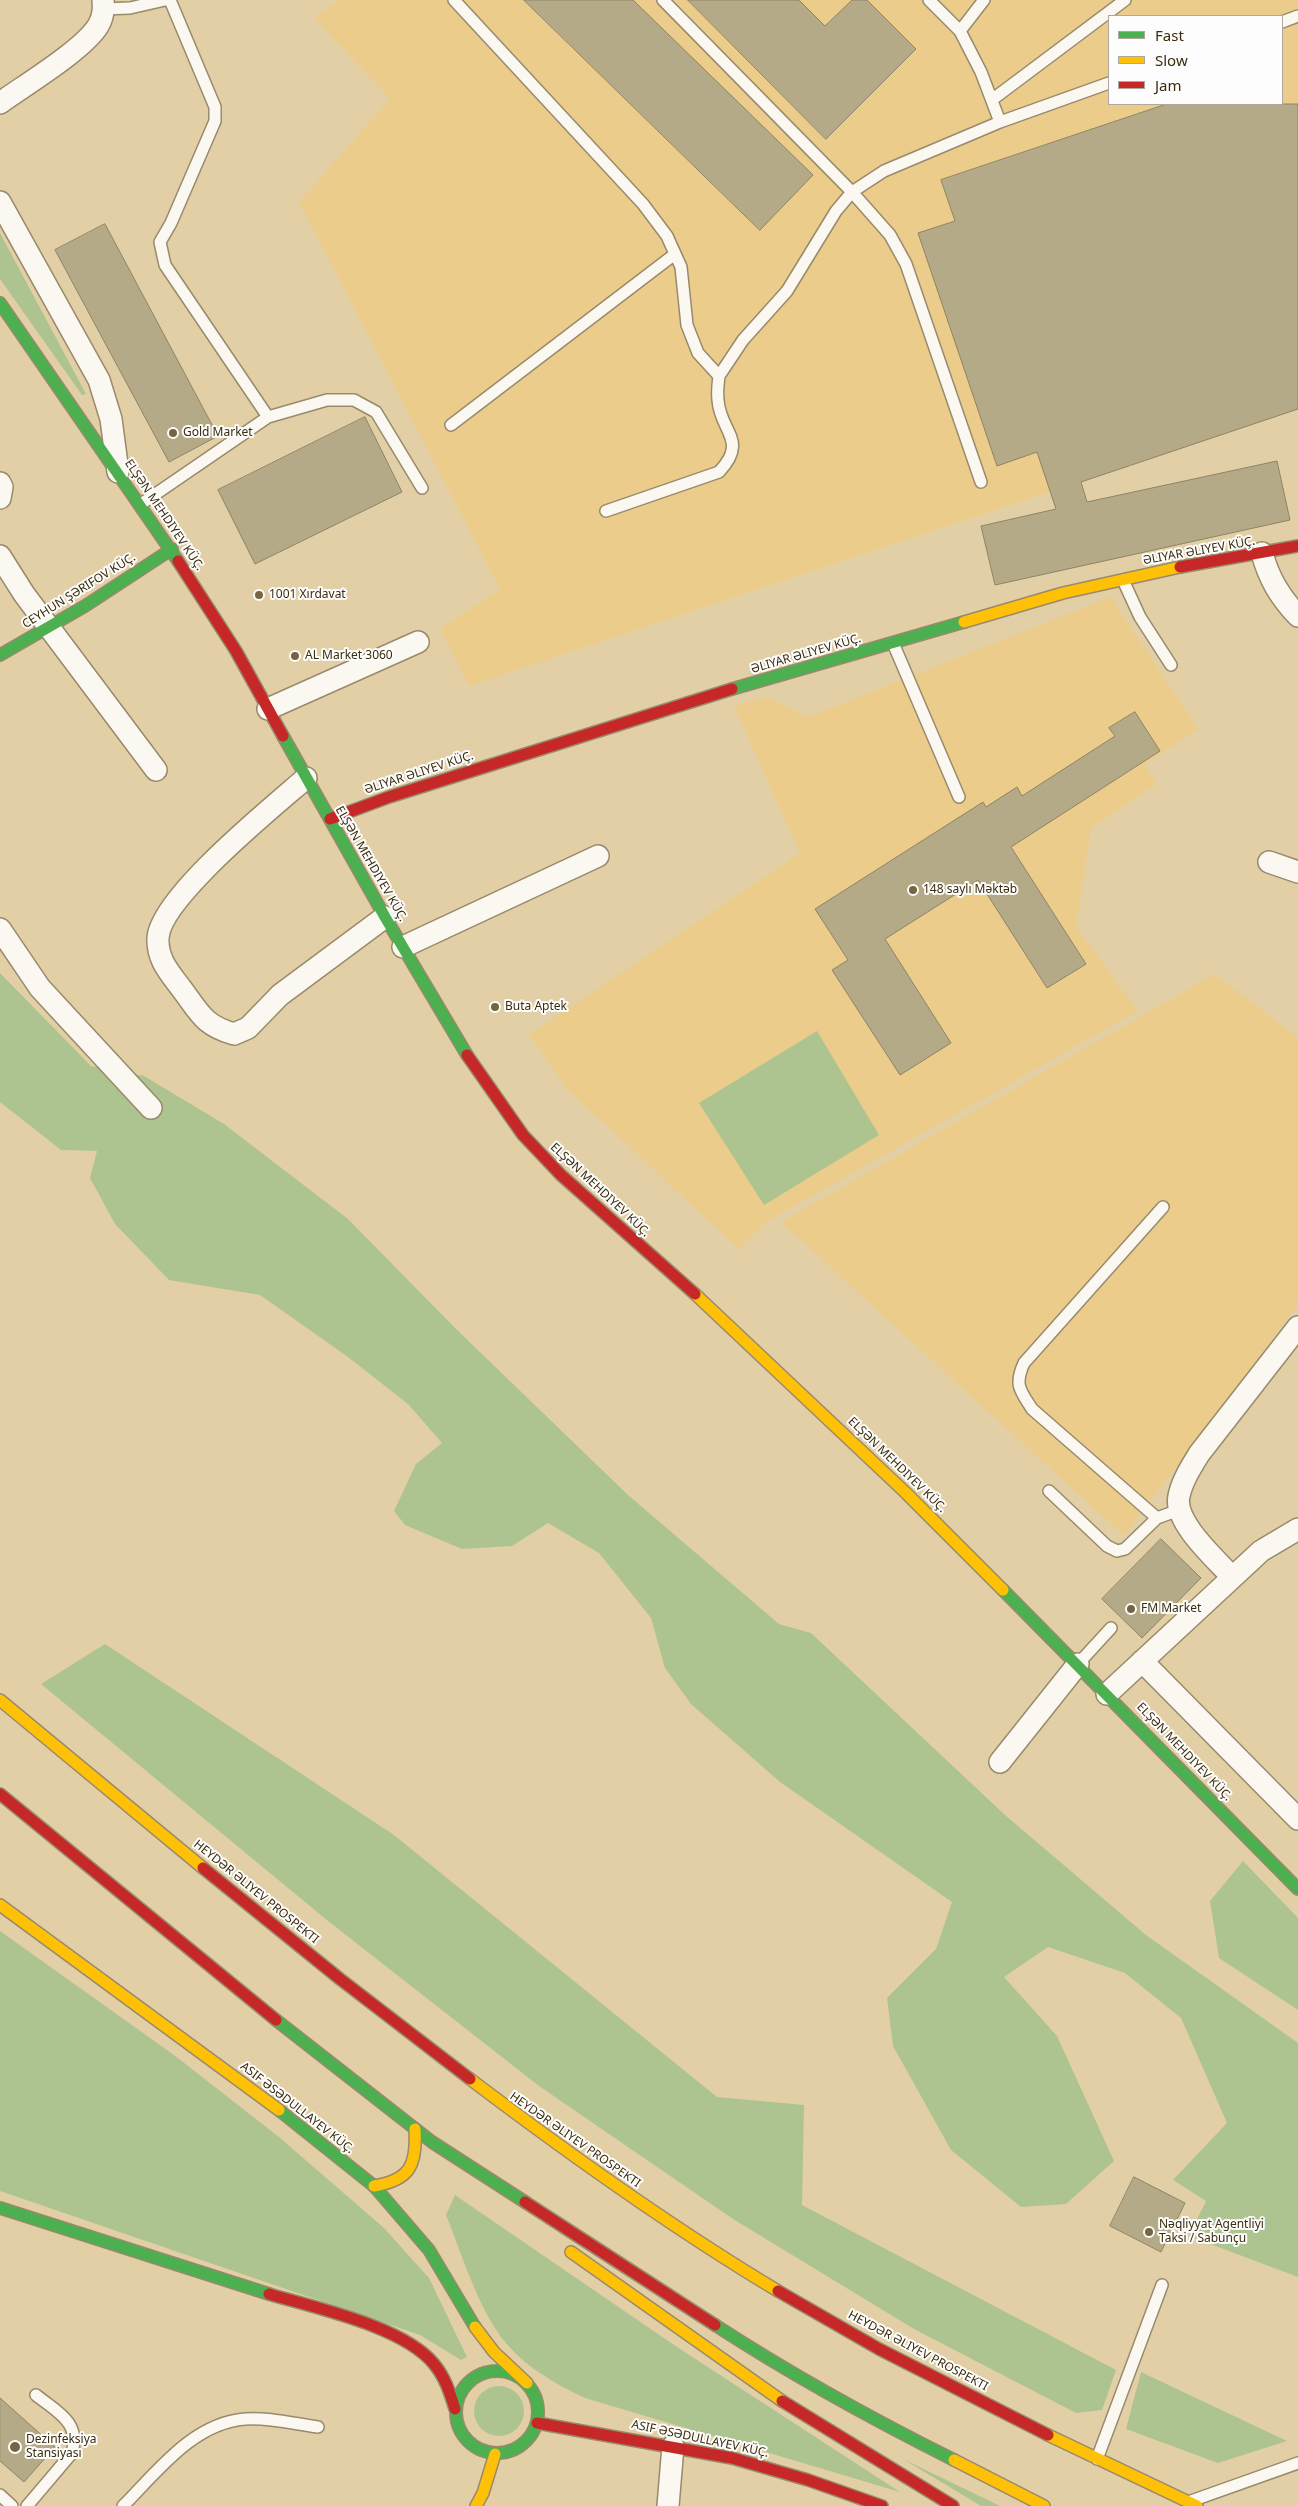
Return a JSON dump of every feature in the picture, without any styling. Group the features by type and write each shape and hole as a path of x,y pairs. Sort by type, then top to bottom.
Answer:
{"main road":[{"name":"ELŞƏN MEHDIYEV KÜÇ.","path":"0,303 172,549 236,651 385,917 496,1100 523,1134 561,1175 733,1328 834,1424 1108,1694 1298,1889"},
{"name":"ƏLIYAR ƏLIYEV KÜÇ.","path":"330,819 389,797 666,708 1063,593 1298,546"},
{"name":"CEYHUN ŞƏRIFOV KÜÇ.","path":"0,655 50,628 172,549"},
{"name":"HEYDƏR ƏLIYEV PROSPEKTI","path":"0,1700 254,1910 480,2089 614,2185 700,2242 906,2364 1097,2459 1193,2504"},
{"path":"0,1794 255,2004 432,2142 761,2355 871,2418 1044,2506"},
{"name":"ASIF ƏSƏDULLAYEV KÜÇ.","path":"0,1904 286,2115 374,2186 428,2250 478,2332 494,2352 527,2383"},
{"path":"374,2186 392,2184 403,2178 413,2164 417,2151 415,2130"},
{"path":"432,2142 522,2215"},
{"path":"0,2208 337,2316 398,2339 422,2352 437,2367 447,2384 455,2409 456,2422 462,2435 477,2448 495,2454 509,2452 522,2446 532,2435 537,2423 538,2408 535,2395 527,2383 516,2375 503,2370 489,2371 476,2376 465,2384 458,2396 455,2409"},
{"path":"560,2244 777,2398 953,2506"},
{"name":"ASIF ƏSƏDULLAYEV KÜÇ.","path":"537,2423 672,2446 770,2468 882,2506"},
{"path":"476,2506 483,2493 495,2454"}],"street":[{"path":"0,103 83,43 99,24 104,5"},
{"path":"0,202 99,380 111,419 118,472"},
{"path":"0,483 2,487 0,498"},
{"path":"1262,554 1273,584 1282,599 1298,616"},
{"path":"0,556 50,628 156,770"},
{"path":"268,709 418,642"},
{"path":"306,778 242,833 208,866 168,912 158,937 160,960 204,1019 216,1028 234,1034 248,1028 280,995 385,917"},
{"path":"403,947 598,856"},
{"path":"1269,862 1298,872"},
{"path":"0,929 40,988 151,1108"},
{"path":"1232,1577 1186,1526 1180,1510 1179,1497 1189,1471 1199,1454 1298,1327"},
{"path":"1108,1694 1261,1551 1298,1529"},
{"path":"1142,1661 1298,1818"},
{"path":"1000,1762 1078,1664"},
{"path":"668,2506 672,2446"}],"lane":[{"path":"104,5 130,8 165,0"},
{"path":"170,0 215,107 215,121 172,224 160,242 164,264 268,416"},
{"path":"454,0 643,204 667,236 681,267 687,325 698,354 719,376"},
{"path":"663,0 852,192 890,235 906,264 981,482"},
{"path":"929,0 960,31 993,99 1000,122"},
{"path":"960,31 984,0"},
{"path":"993,99 1125,0"},
{"path":"1283,22 1298,16"},
{"path":"606,511 718,472 731,459 733,445 718,401 719,376 743,340 786,290 836,211 852,192 884,171 1000,122 1108,83"},
{"path":"451,425 675,254"},
{"path":"141,504 268,416 327,400 354,400 376,412 422,488"},
{"path":"1123,580 1140,617 1171,665"},
{"path":"893,643 959,797"},
{"path":"1157,1518 1032,1409 1020,1392 1017,1378 1024,1363 1163,1208"},
{"path":"1049,1491 1107,1546 1117,1551 1124,1549 1157,1518 1180,1510"},
{"path":"1078,1664 1111,1628"},
{"path":"1097,2459 1162,2284"},
{"path":"27,2506 72,2453 75,2442 72,2424 36,2395"},
{"path":"123,2506 187,2443 216,2424 246,2419 318,2427"},
{"path":"1193,2504 1298,2463"},
{"path":"0,2495 12,2506"}],"shaded area":[{"path":"340,0 1298,0 1298,409 469,686 440,629 500,589 299,202 390,99 314,17"},
{"name":"148 saylı Məktəb","path":"1111,597 1198,729 1144,765 1157,784 1091,828 1076,927 1138,1011 768,1221 739,1249 567,1089 529,1035 800,853 734,706 768,697 808,717"},
{"path":"1215,974 1298,1038 1298,1304 1124,1536 781,1222"}],"green space":[{"path":"0,233 86,394 82,395 0,279"},
{"path":"0,973 91,1066 144,1076 224,1124 348,1219 455,1328 628,1495 779,1624 811,1633 1005,1815 1146,1935 1298,2043 1298,2277 1189,2236 1206,2201 1173,2180 1227,2123 1181,2018 1125,1973 1048,1947 1004,1977 1057,2036 1114,2161 1066,2204 1021,2207 951,2150 893,2046 887,1998 936,1949 952,1902 780,1782 691,1704 665,1668 651,1618 599,1553 548,1523 512,1546 462,1549 405,1525 394,1511 416,1464 442,1443 408,1404 348,1357 260,1295 169,1280 115,1224 90,1178 97,1151 61,1150 0,1102"},
{"path":"817,1031 879,1135 764,1205 699,1103"},
{"path":"105,1644 394,1835 717,2097 804,2105 802,2205 1116,2370 1102,2410 1076,2413 914,2329 733,2219 539,2086 328,1921 41,1684"},
{"path":"1243,1861 1298,1918 1298,2010 1219,1958 1210,1901"},
{"path":"0,1931 174,2055 279,2137 384,2228 429,2278 467,2357 461,2360 420,2335 0,2191"},
{"path":"455,2195 674,2345 900,2492 585,2398 547,2378 513,2351 503,2340 488,2316 468,2273 446,2215"},
{"path":"1141,2372 1287,2441 1218,2463 1126,2429"},
{"path":"494,2386 504,2386 517,2393 524,2406 524,2416 517,2429 504,2436 494,2436 485,2432 478,2425 474,2416 474,2406 478,2397 485,2390"},
{"path":"903,2459 1000,2506 981,2506"}],"building":[{"path":"524,0 633,0 813,175 760,230"},
{"path":"688,0 799,0 825,26 852,0 867,0 916,49 826,139"},
{"path":"1298,104 1298,409 1081,482 1087,502 1277,461 1290,520 995,585 981,526 1056,509 1037,452 997,466 918,233 955,221 941,180 1164,105"},
{"path":"105,224 218,436 169,462 55,250"},
{"path":"365,417 402,492 255,564 218,490"},
{"path":"1135,712 1160,751 1011,847 1086,964 1047,988 978,880 885,939 951,1043 900,1075 832,970 848,960 815,909 983,802 986,807 1017,787 1022,796 1115,736 1109,728"},
{"path":"1161,1539 1201,1578 1142,1638 1102,1599"},
{"path":"1134,2177 1185,2203 1161,2252 1110,2226"},
{"path":"0,2398 55,2447 24,2482 0,2461"}],"traffic: fast":[{"path":"0,303 178,561"},
{"path":"0,655 85,606 172,549"},
{"path":"732,689 964,622"},
{"path":"283,736 385,917 467,1055"},
{"path":"1003,1590 1298,1889"},
{"path":"276,2020 432,2142 525,2202"},
{"path":"279,2110 374,2186 429,2250 475,2327"},
{"path":"0,2208 269,2294"},
{"path":"715,2325 833,2396 954,2460"},
{"path":"489,2371 505,2371 520,2378 531,2389 538,2404 538,2412 535,2428 526,2441 505,2453 489,2453 474,2446 463,2435 456,2420 456,2404 463,2389 474,2378 489,2371"}],"traffic: slow":[{"path":"964,622 1063,593 1180,567"},
{"path":"695,1294 906,1493 1003,1590"},
{"path":"0,1700 203,1868"},
{"path":"0,1905 279,2110"},
{"path":"470,2079 621,2189 738,2267 778,2291"},
{"path":"374,2186 404,2175 413,2161 415,2129"},
{"path":"571,2252 782,2401"},
{"path":"475,2327 494,2352 527,2383"},
{"path":"1048,2435 1197,2506"},
{"path":"476,2506 483,2493 495,2454"},
{"path":"954,2460 1044,2506"}],"traffic: jam":[{"path":"1180,567 1298,546"},
{"path":"178,561 236,651 283,736"},
{"path":"330,819 389,797 732,689"},
{"path":"467,1055 523,1135 561,1175 695,1294"},
{"path":"0,1794 276,2020"},
{"path":"203,1868 340,1979 470,2079"},
{"path":"525,2202 715,2325"},
{"path":"778,2291 879,2349 1048,2435"},
{"path":"269,2294 357,2320 402,2339 420,2351 438,2369 447,2385 455,2409"},
{"path":"782,2401 953,2506"},
{"path":"537,2423 732,2458 808,2480 882,2506"}],"place":[{"name":"Gold Market","path":"173,433"},
{"name":"1001 Xırdavat","path":"259,595"},
{"name":"AL Market 3060","path":"295,656"},
{"name":"148 saylı Məktəb","path":"913,890"},
{"name":"Buta Aptek","path":"495,1007"},
{"name":"FM Market","path":"1131,1609"},
{"name":"Nəqliyyat Agentliyi Taksi / Sabunçu","path":"1149,2232"},
{"name":"Dezinfeksiya Stansiyası","path":"15,2447"}]}
